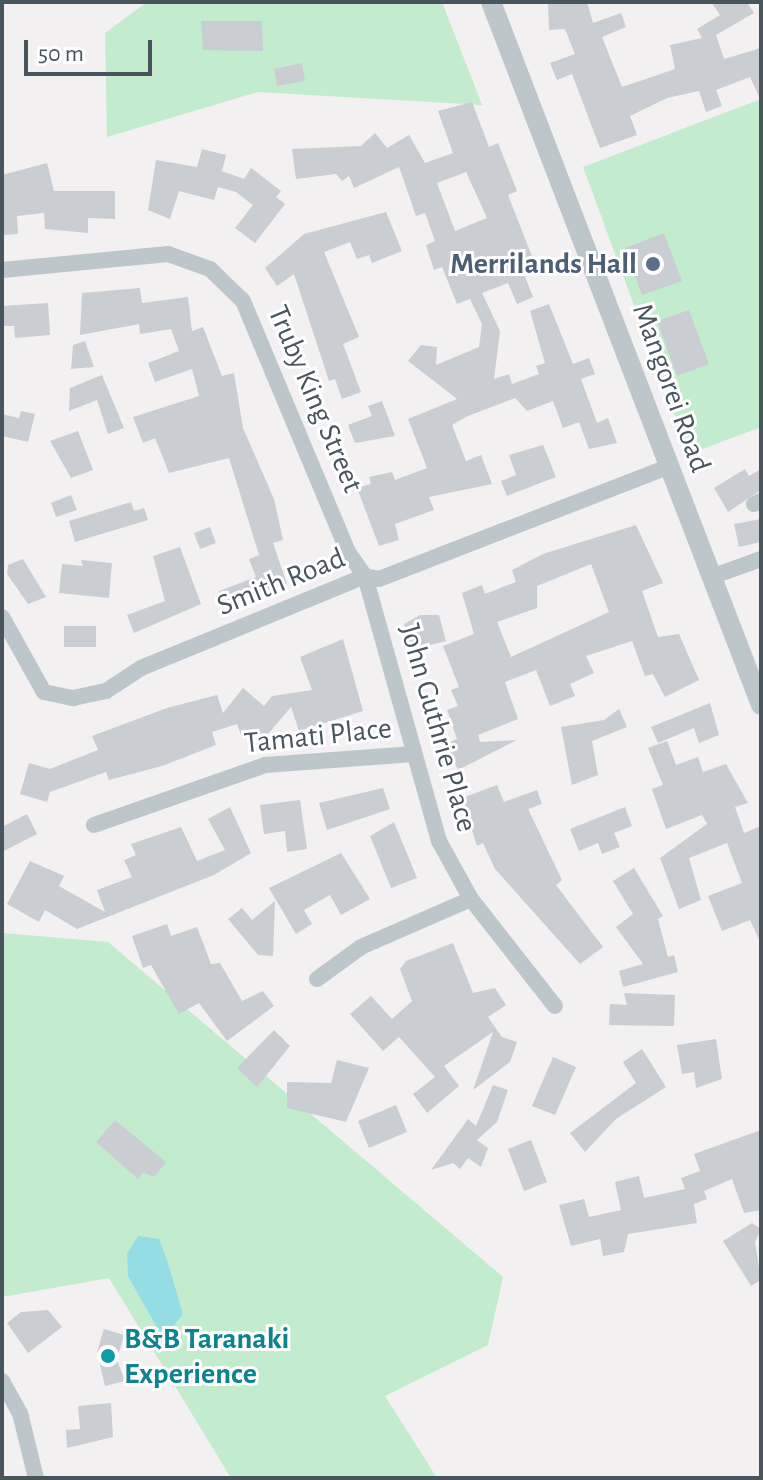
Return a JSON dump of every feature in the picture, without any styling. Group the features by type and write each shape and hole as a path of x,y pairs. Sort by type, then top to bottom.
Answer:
{"street":[{"name":"Mangorei Road","path":"491,2 761,705"},
{"name":"Truby King Street","path":"2,270 149,253 191,260 228,282 262,333 348,552 365,576"},
{"name":"Smith Road","path":"2,617 38,687 73,698 106,691 141,668 365,576 379,579 668,467"},
{"path":"711,577 761,559"},
{"name":"John Guthrie Place","path":"365,576 439,841 471,899 555,1006"},
{"name":"Tamati Place","path":"94,825 265,765 414,754"},
{"path":"317,979 361,947 471,899"},
{"path":"2,1381 23,1423 36,1478"}],"green space":[{"path":"147,2 442,2 482,105 258,92 107,137 105,33"},
{"path":"761,99 761,427 689,454 583,167"},
{"path":"2,933 108,942 503,1277 488,1345 385,1396 437,1478 231,1478 109,1278 2,1297"}],"water":[{"path":"138,1236 159,1239 167,1260 183,1314 172,1328 159,1331 128,1276 127,1254"}],"building":[{"path":"548,2 587,2 593,23 621,13 626,27 602,37 622,87 675,69 670,45 702,38 697,29 720,15 711,2 747,2 754,13 716,35 724,59 761,48 761,101 750,77 716,90 722,106 706,112 699,91 667,98 630,116 637,135 600,148 572,74 557,80 550,63 575,54 565,29 549,30"},
{"path":"201,21 262,21 263,51 203,50"},
{"path":"302,63 305,81 277,86 274,69"},
{"path":"472,102 489,147 498,143 517,191 508,195 537,269 524,274 533,297 517,304 508,283 482,293 500,331 494,379 509,374 512,384 539,374 536,366 545,363 530,311 549,304 573,364 589,358 595,374 581,379 597,423 608,418 617,443 589,449 579,422 563,428 553,401 527,411 515,398 468,416 452,425 466,461 481,455 492,484 429,497 434,510 395,524 399,540 379,546 357,488 371,484 369,477 392,472 395,480 427,468 408,419 457,399 408,361 421,345 437,347 436,365 479,347 482,324 470,299 457,304 442,267 434,270 426,245 435,241 425,213 416,216 399,167 354,188 349,176 342,181 336,174 296,179 292,149 361,146 375,133 387,148 409,135 425,163 453,153 438,111","holes":["466,172 487,218 455,231 437,183"]},
{"path":"202,149 226,155 222,171 244,179 251,168 281,191 276,197 285,204 255,243 235,228 253,205 236,192 218,187 214,200 179,191 170,219 148,210 156,160 197,167"},
{"path":"47,163 54,191 115,191 115,219 88,218 88,233 45,229 44,213 17,216 18,234 2,235 2,175"},
{"path":"386,212 402,251 372,263 369,255 357,259 350,242 324,252 359,337 343,344 361,392 342,399 335,379 329,381 294,274 277,286 265,268 304,234"},
{"name":"Merrilands Hall","path":"664,233 682,281 642,295 625,248"},
{"path":"140,288 142,303 188,297 192,331 203,327 222,376 234,373 243,428 274,499 283,540 273,543 287,584 225,607 219,591 256,577 249,559 259,555 229,458 169,473 155,438 143,443 133,417 199,396 192,369 155,382 148,363 179,351 171,329 140,334 139,324 80,335 82,293"},
{"path":"48,303 50,335 15,338 14,326 2,326 2,306"},
{"path":"689,310 709,364 677,376 657,321"},
{"path":"85,341 94,367 71,369 73,345"},
{"path":"102,375 124,428 108,434 97,400 69,411 70,388"},
{"path":"382,401 395,436 355,443 348,425 372,416 368,406"},
{"path":"21,411 35,414 28,442 2,436 2,414 19,418"},
{"path":"78,431 93,470 71,478 50,441"},
{"path":"543,445 556,477 507,496 501,481 516,475 509,455"},
{"path":"745,469 749,476 761,469 761,490 728,512 714,488"},
{"path":"71,495 77,510 56,517 51,503"},
{"path":"131,502 134,511 144,508 148,520 75,542 69,521"},
{"path":"761,519 761,542 739,547 734,524"},
{"path":"636,525 663,583 642,591 658,637 679,634 699,680 665,697 653,674 645,676 632,641 586,656 594,673 570,684 575,696 550,706 536,670 505,682 518,719 478,735 480,742 517,740 458,770 446,744 457,739 447,710 458,706 451,690 459,687 443,646 474,634 462,593 482,585 485,594 516,582 512,570 543,554","holes":["591,564 609,612 511,657 497,622 537,608 537,586"]},
{"path":"210,527 216,543 200,549 194,533"},
{"path":"180,547 201,604 134,633 127,615 165,601 153,556"},
{"path":"23,559 46,597 28,604 7,574 8,565"},
{"path":"81,560 112,563 109,598 59,593 62,564 83,566"},
{"path":"420,615 439,615 446,641 411,650 404,624"},
{"path":"64,626 96,626 96,647 64,647"},
{"path":"343,639 363,711 299,731 291,707 268,734 242,738 237,724 212,732 216,745 162,766 109,780 106,772 50,792 47,802 20,794 29,763 50,769 98,750 92,736 167,708 217,695 223,713 243,688 264,706 272,696 312,690 300,657"},
{"path":"710,703 719,735 699,743 694,728 658,743 651,727"},
{"path":"619,709 627,727 592,741 598,775 572,785 561,727 604,720"},
{"path":"667,741 676,765 698,757 703,772 726,764 748,803 735,807 744,833 761,826 761,944 750,920 722,931 708,896 742,883 727,843 689,858 701,900 679,909 660,858 707,824 702,815 666,829 652,789 663,785 648,748"},
{"path":"497,785 504,802 537,790 542,804 528,809 562,880 556,885 603,947 580,964 495,869 483,843 477,846 462,798"},
{"path":"383,788 390,809 327,830 319,803"},
{"path":"300,800 307,849 287,852 285,831 264,834 260,805"},
{"path":"230,807 251,853 214,875 77,929 45,910 39,922 7,904 30,861 64,876 59,886 105,912 97,890 132,877 124,860 136,855 131,844 181,827 197,861 225,850 208,819"},
{"path":"625,807 632,826 614,833 620,847 602,854 598,843 579,851 570,829"},
{"path":"27,814 37,834 2,852 2,827"},
{"path":"394,822 417,878 391,888 370,836"},
{"path":"341,853 370,899 341,915 330,895 304,910 312,924 296,934 269,888"},
{"path":"634,868 663,916 658,919 668,957 674,955 678,972 623,987 619,971 643,964 616,927 633,914 613,881"},
{"path":"275,901 273,956 258,955 228,919 242,908 252,920"},
{"path":"167,924 171,936 197,927 211,964 220,963 242,1001 263,991 274,1006 227,1041 199,1003 179,1014 151,965 143,968 132,936"},
{"path":"453,943 473,993 495,988 506,1005 488,1017 502,1037 517,1042 510,1062 473,1090 493,1032 444,1066 459,1086 427,1113 413,1094 435,1077 399,1037 383,1051 350,1014 371,996 392,1019 412,1001 400,969 406,961"},
{"path":"624,993 675,995 674,1026 609,1025 610,1004 627,1005"},
{"path":"274,1030 290,1046 257,1087 237,1068"},
{"path":"716,1039 722,1079 696,1088 694,1072 682,1074 677,1045"},
{"path":"642,1049 666,1087 616,1119 585,1152 570,1133 636,1083 623,1062"},
{"path":"553,1057 576,1067 555,1115 532,1106"},
{"path":"337,1060 369,1068 346,1122 287,1108 287,1082 331,1083"},
{"path":"493,1085 508,1090 497,1122 477,1140 488,1148 481,1167 468,1158 460,1169 453,1163 431,1170 468,1119 476,1126"},
{"path":"396,1105 407,1132 369,1148 358,1121"},
{"path":"115,1120 166,1162 154,1177 143,1172 138,1179 96,1142"},
{"path":"761,1130 761,1210 744,1213 732,1179 704,1191 707,1199 694,1204 697,1223 628,1234 624,1252 603,1256 600,1239 571,1246 559,1205 584,1199 589,1217 621,1210 615,1182 639,1176 644,1198 685,1189 681,1178 700,1171 694,1154"},
{"path":"531,1140 547,1182 524,1191 508,1149"},
{"path":"752,1223 761,1229 755,1242 761,1280 751,1286 723,1241"},
{"path":"48,1310 62,1327 28,1353 7,1323 21,1312"},
{"name":"B&B Taranaki Experience","path":"104,1329 124,1335 117,1360 125,1381 105,1386 97,1352"},
{"path":"111,1403 113,1437 67,1448 66,1430 80,1429 78,1406"}],"place":[{"name":"Merrilands Hall","path":"653,264"},
{"name":"B&B Taranaki Experience","path":"108,1356"}]}
